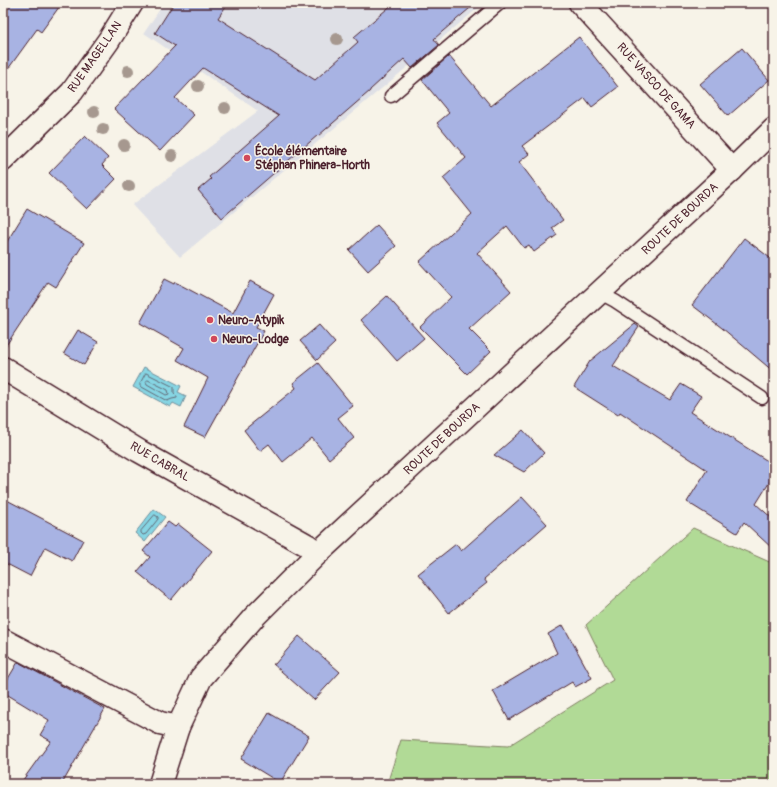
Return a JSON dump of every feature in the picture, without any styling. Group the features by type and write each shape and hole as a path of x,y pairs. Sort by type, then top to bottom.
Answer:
{"street":[{"name":"RUE MAGELLAN","path":"3,160 72,92 109,40 132,3"},
{"name":"RUE VASCO DE GAMA","path":"580,3 732,170"},
{"name":"ROUTE DE BOURDA","path":"160,784 178,728 201,678 255,616 318,553 600,293 774,129"},
{"name":"RUE CABRAL","path":"3,368 139,451 307,545 318,553"},
{"path":"3,640 160,723 178,728"}],"lane":[{"path":"392,96 500,3"},
{"path":"600,293 615,301 762,398"}],"shaded area":[{"name":"École élémentaire Stéphan Phinera-Horth","path":"164,3 484,3 180,257 132,205 258,111 144,33"}],"green space":[{"path":"693,528 774,564 774,784 387,784 401,740 508,746 613,680 586,625"}],"water":[{"path":"144,367 181,386 178,392 186,396 181,407 173,403 170,407 133,387"},
{"path":"154,509 165,517 145,542 135,533"}],"building":[{"path":"3,3 62,3 41,32 37,29 3,76"},
{"path":"174,3 228,3 218,18 315,80 358,42 354,37 394,3 476,3 434,39 439,45 412,68 404,59 370,91 222,218 198,190 211,179 209,177 279,116 203,68 175,98 194,115 160,151 114,109 175,46 155,33"},
{"path":"579,37 618,87 592,107 585,98 522,146 529,154 519,162 563,220 552,228 557,235 534,252 529,245 524,248 507,226 477,253 511,291 469,329 491,351 467,374 420,327 451,297 419,262 472,214 443,178 466,158 437,123 449,113 422,80 449,56 491,106"},
{"path":"742,48 769,80 728,116 700,84"},
{"path":"85,136 108,158 102,165 116,179 87,209 49,173"},
{"path":"27,209 84,243 56,287 48,282 3,350 3,248"},
{"path":"377,225 396,246 368,271 349,250"},
{"path":"744,238 774,261 774,372 692,305"},
{"name":"Neuro-Lodge","path":"164,279 174,284 175,282 233,313 250,281 274,294 256,327 264,331 205,437 184,427 208,378 177,360 184,348 140,323"},
{"path":"387,296 424,338 397,361 361,320"},
{"path":"635,324 639,327 613,366 670,400 681,384 701,396 690,412 774,465 774,475 756,504 774,520 774,550 744,522 737,533 687,502 707,470 620,412 618,415 574,387 590,361"},
{"path":"319,325 335,343 317,360 300,341"},
{"path":"78,330 98,342 84,365 64,353"},
{"path":"318,363 353,406 338,418 354,438 329,459 312,438 283,462 269,444 260,451 244,430 296,388 293,383"},
{"path":"523,430 544,453 524,472 494,455"},
{"path":"522,497 547,524 484,579 487,583 449,613 418,574 456,544 461,551"},
{"path":"3,498 83,540 72,561 45,547 30,576 3,562"},
{"path":"168,522 175,527 178,524 212,551 171,600 137,572 150,557 143,551"},
{"path":"563,625 592,678 575,687 572,682 509,720 493,691 557,653 548,634"},
{"path":"299,636 340,672 314,700 273,664 275,664"},
{"path":"18,662 105,709 62,784 20,784 51,741 40,735 49,720 3,692 3,687"},
{"path":"269,713 309,736 280,783 241,759"}],"place":[{"name":"École élémentaire Stéphan Phinera-Horth","path":"247,158"},
{"name":"Neuro-Atypik","path":"210,320"},
{"name":"Neuro-Lodge","path":"214,339"}]}
